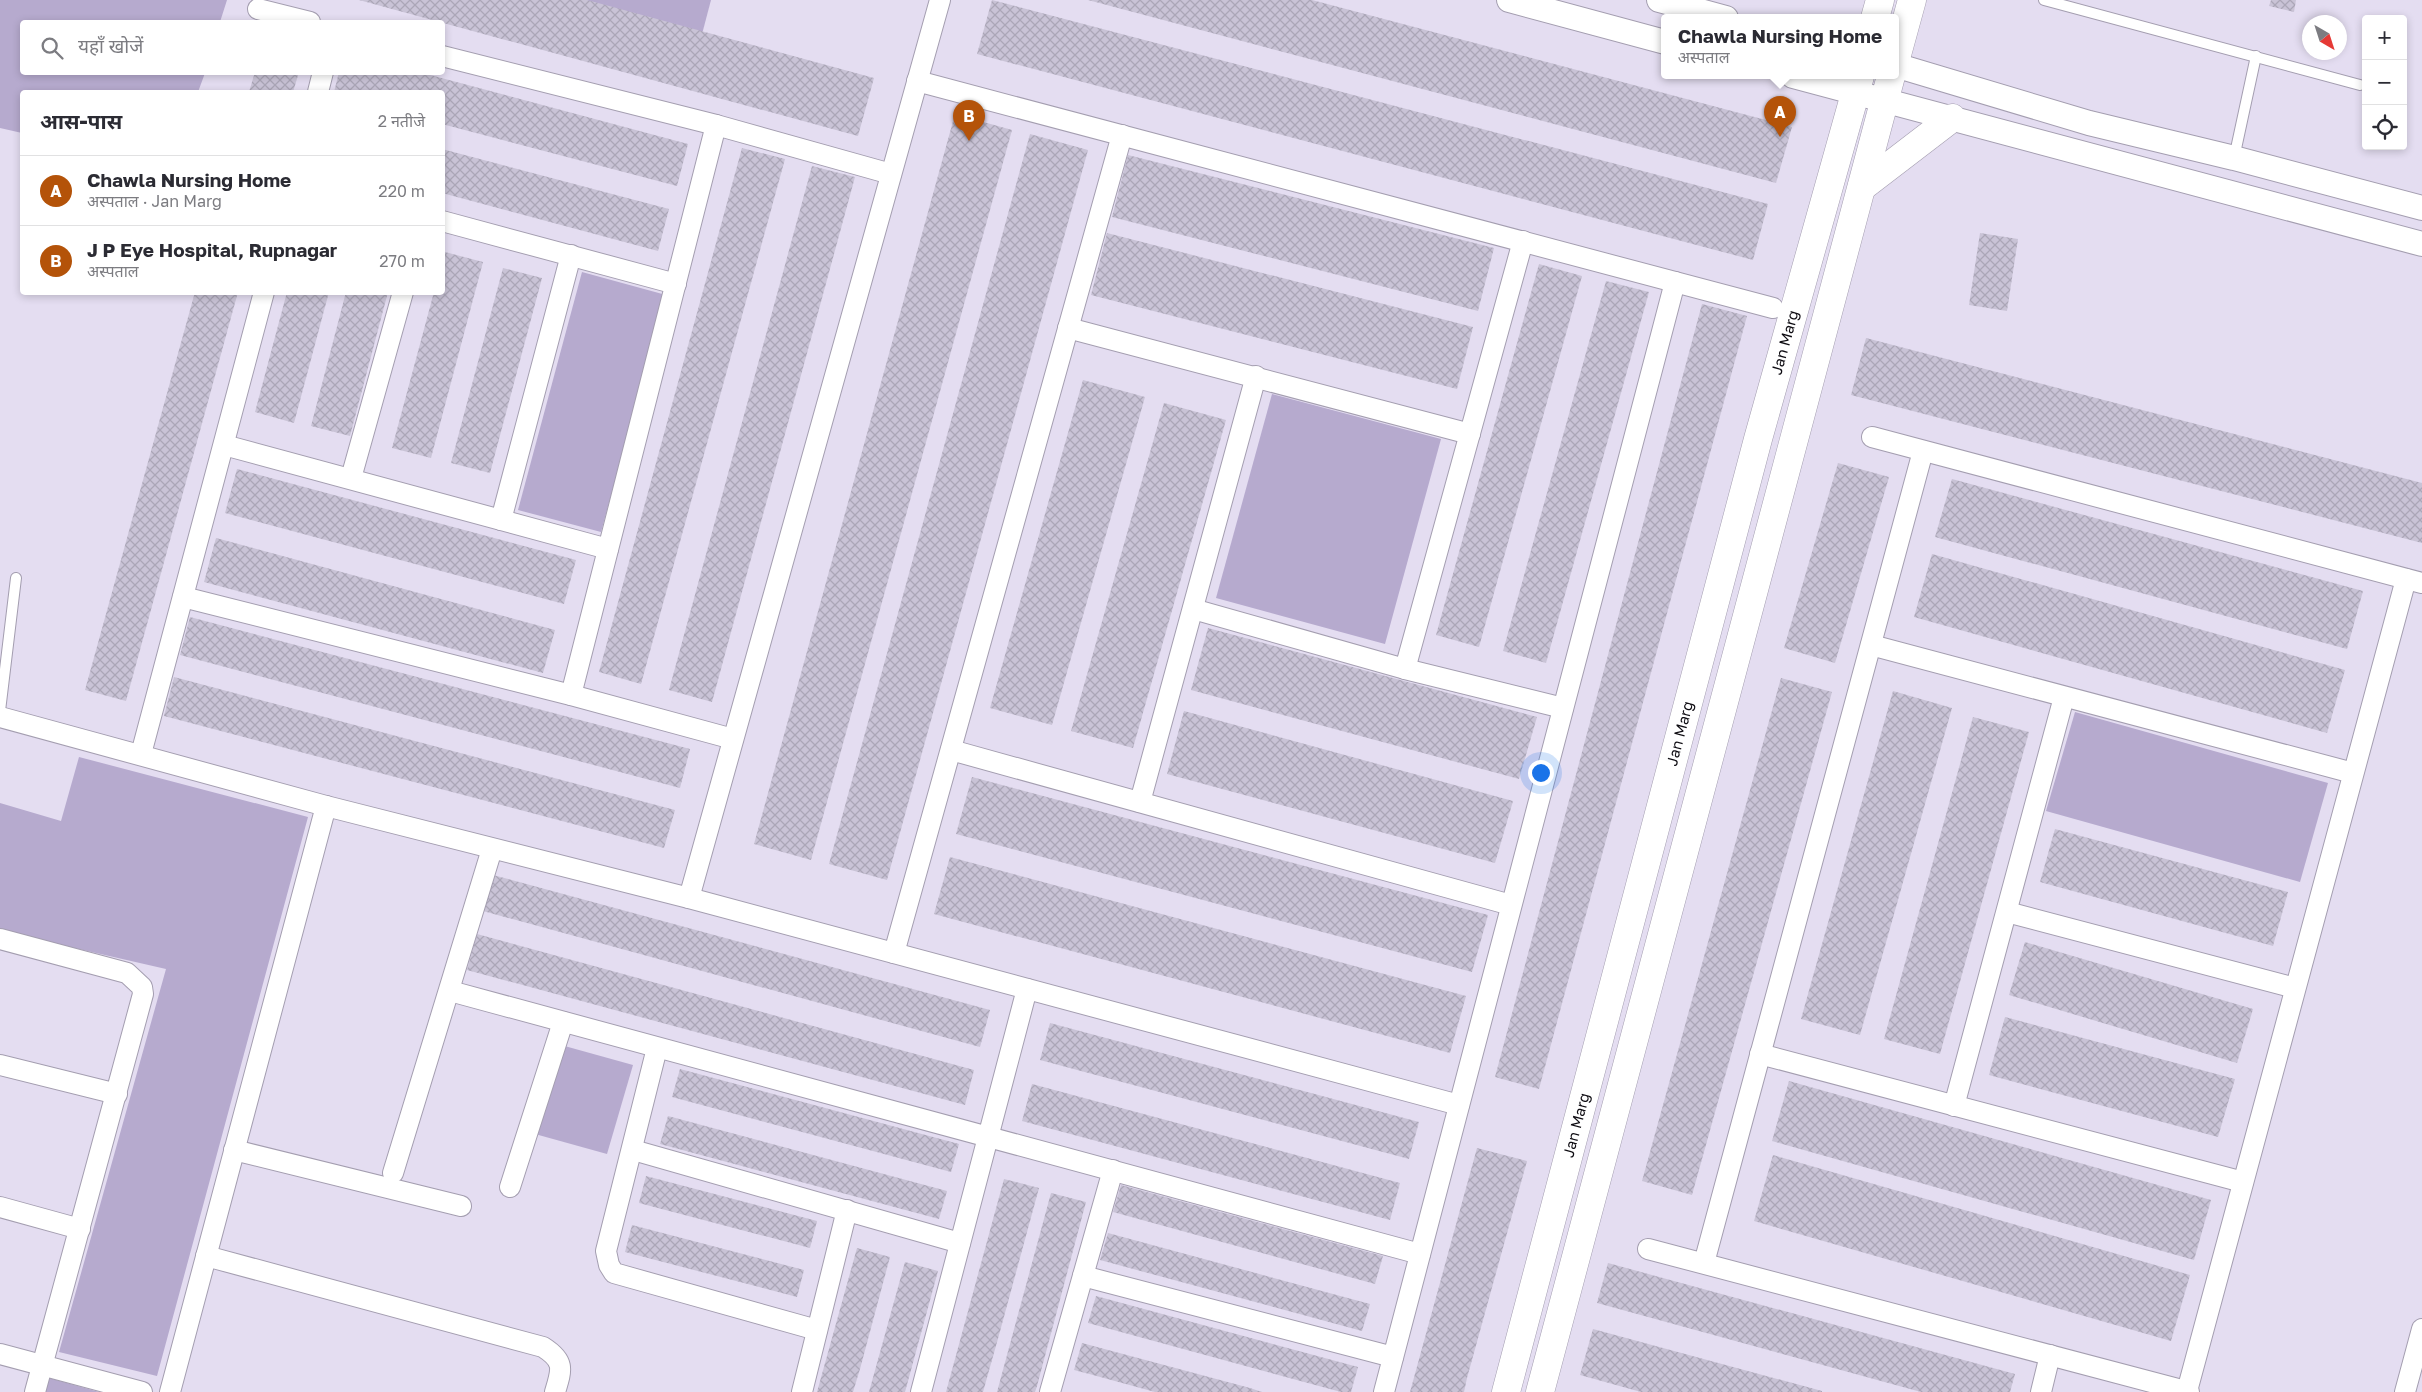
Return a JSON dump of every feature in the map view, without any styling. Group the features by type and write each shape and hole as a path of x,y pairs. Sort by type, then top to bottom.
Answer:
{"main road":[{"path":"1876,14 1880,0"},
{"path":"1899,48 1912,0"},
{"name":"Jan Marg","path":"1506,1392 1755,449 1858,84"},
{"path":"1540,1392 1888,88"},
{"path":"1862,186 1952,118"}],"street":[{"path":"689,898 940,0"},
{"path":"1509,0 1661,41"},
{"path":"1659,0 1711,14"},
{"path":"258,10 301,20"},
{"path":"445,57 716,125 891,174"},
{"path":"1899,64 2089,123 2234,158 2422,208"},
{"path":"318,90 322,75"},
{"path":"1817,79 1888,88 1952,118 2422,244"},
{"path":"917,81 1773,308"},
{"path":"571,695 716,125"},
{"path":"894,954 1122,135"},
{"path":"445,222 676,284"},
{"path":"1406,669 1523,241"},
{"path":"501,520 571,255"},
{"path":"1384,1392 1675,282"},
{"path":"141,754 263,295"},
{"path":"351,478 402,295"},
{"path":"1068,328 1256,376 1470,434"},
{"path":"1140,802 1256,376"},
{"path":"1648,1249 2188,1392 2353,773 2414,581 1872,437"},
{"path":"224,445 608,549"},
{"path":"1704,1264 1923,451"},
{"path":"183,597 571,695 734,739"},
{"path":"1192,609 1406,669 1563,708"},
{"path":"1871,645 2353,773"},
{"path":"1954,1106 2064,697"},
{"path":"0,717 326,806 689,898 1459,1105"},
{"path":"951,750 1511,905"},
{"path":"170,1392 326,806"},
{"path":"393,1173 492,849"},
{"path":"2006,912 2295,988"},
{"path":"0,939 127,973 142,987 143,994 35,1392"},
{"path":"921,1392 1027,989"},
{"path":"450,991 1420,1254"},
{"path":"510,1187 563,1022"},
{"path":"658,1048 606,1251 609,1265 614,1273 817,1330"},
{"path":"1760,1054 2243,1182"},
{"path":"0,1065 117,1094"},
{"path":"234,1150 461,1206"},
{"path":"633,1150 960,1243"},
{"path":"1056,1391 1083,1276 1113,1170"},
{"path":"0,1207 80,1229"},
{"path":"802,1392 847,1210"},
{"path":"206,1256 543,1346 556,1355 561,1364 561,1373 555,1392"},
{"path":"1083,1276 1393,1357"},
{"path":"2405,1392 2422,1329"},
{"path":"0,1354 142,1392"},
{"path":"2041,1392 2050,1355"}],"lane":[{"path":"2044,0 2360,85"},
{"path":"2234,158 2256,56"},
{"path":"0,711 16,578"}],"shaded area":[{"path":"0,0 227,0 221,20 20,20 20,75 204,75 199,90 20,90 20,133 0,128"},
{"path":"547,0 711,0 701,38"},
{"path":"582,272 666,295 601,532 518,510"},
{"path":"1272,394 1441,439 1385,644 1216,598"},
{"path":"2075,712 2328,783 2300,882 2046,811"},
{"path":"79,757 308,817 157,1376 59,1352 166,969 0,931 0,803 61,821"},
{"path":"561,1045 633,1065 607,1154 535,1134"},
{"path":"49,1378 99,1392 45,1392"}],"building":[{"path":"359,0 587,0 874,78 858,136 445,23 445,20 432,20"},
{"path":"992,0 1768,204 1753,260 977,54"},
{"path":"1088,0 1312,0 1792,127 1776,183"},
{"path":"2271,0 2296,0 2294,12 2269,6"},
{"path":"254,75 298,75 294,90 250,90"},
{"path":"338,75 430,75 688,144 677,186 445,125 445,90 334,90"},
{"path":"955,114 1012,130 811,860 754,844"},
{"path":"1030,134 1088,150 887,880 829,864"},
{"path":"742,148 785,159 641,684 599,672"},
{"path":"445,150 669,209 658,251 445,194"},
{"path":"1128,155 1494,248 1478,311 1112,217"},
{"path":"812,166 855,177 712,702 669,690"},
{"path":"1107,233 1473,327 1457,389 1091,295"},
{"path":"1980,233 2018,239 2007,311 1969,305"},
{"path":"445,252 483,262 431,458 392,448 433,295 445,295"},
{"path":"1539,264 1582,276 1479,647 1436,635"},
{"path":"503,268 542,278 490,473 451,463"},
{"path":"1606,281 1649,292 1546,663 1503,651"},
{"path":"194,295 237,295 126,701 85,690"},
{"path":"286,295 328,295 294,423 255,412"},
{"path":"345,295 387,295 350,436 311,426"},
{"path":"1702,304 1747,316 1539,1089 1495,1077"},
{"path":"1866,338 2422,483 2422,543 1851,395"},
{"path":"1083,380 1145,397 1052,725 990,708"},
{"path":"1164,403 1226,420 1133,748 1071,731"},
{"path":"1838,463 1889,477 1835,663 1784,648"},
{"path":"237,469 576,560 564,604 225,513"},
{"path":"1952,479 2363,591 2347,649 1935,537"},
{"path":"216,538 555,630 543,673 204,582"},
{"path":"1932,554 2345,670 2327,733 1914,617"},
{"path":"190,617 690,749 680,788 180,655"},
{"path":"1208,628 1537,717 1519,779 1191,690"},
{"path":"174,677 675,810 664,848 164,716"},
{"path":"1781,678 1832,692 1692,1195 1642,1181"},
{"path":"1893,691 1952,708 1860,1035 1801,1019"},
{"path":"1184,711 1513,801 1495,863 1167,774"},
{"path":"1973,717 2029,732 1940,1054 1884,1039"},
{"path":"972,777 1488,915 1472,972 956,834"},
{"path":"2055,829 2288,892 2273,946 2040,882"},
{"path":"950,857 1466,996 1450,1053 934,914"},
{"path":"493,875 990,1010 980,1047 483,911"},
{"path":"477,934 974,1070 965,1105 467,970"},
{"path":"2025,942 2253,1009 2237,1063 2009,995"},
{"path":"2005,1017 2235,1079 2218,1137 1989,1075"},
{"path":"1050,1023 1419,1122 1409,1159 1040,1060"},
{"path":"680,1069 959,1144 951,1172 672,1097"},
{"path":"1789,1081 2211,1200 2194,1260 1772,1141"},
{"path":"1032,1084 1400,1183 1390,1220 1022,1121"},
{"path":"668,1116 947,1191 939,1219 660,1144"},
{"path":"1477,1148 1527,1161 1464,1392 1410,1392"},
{"path":"1773,1155 2190,1275 2171,1341 1754,1221"},
{"path":"646,1176 817,1221 810,1248 639,1203"},
{"path":"1004,1179 1039,1188 999,1335 983,1392 946,1392"},
{"path":"1121,1185 1383,1256 1375,1284 1113,1212"},
{"path":"1051,1193 1086,1202 1037,1386 1035,1392 997,1392"},
{"path":"632,1225 804,1270 797,1297 625,1252"},
{"path":"1108,1233 1370,1304 1362,1331 1100,1260"},
{"path":"857,1248 890,1257 860,1369 853,1392 817,1392"},
{"path":"905,1262 938,1271 905,1392 869,1392"},
{"path":"1608,1263 2015,1374 2010,1392 1921,1392 1597,1303"},
{"path":"1096,1296 1358,1367 1351,1392 1341,1392 1088,1323"},
{"path":"1593,1329 1822,1392 1641,1392 1580,1375"},
{"path":"1082,1343 1262,1392 1155,1392 1074,1370"}],"place":[{"name":"Chawla Nursing Home","path":"1780,137"},
{"name":"J P Eye Hospital, Rupnagar","path":"969,141"}]}
